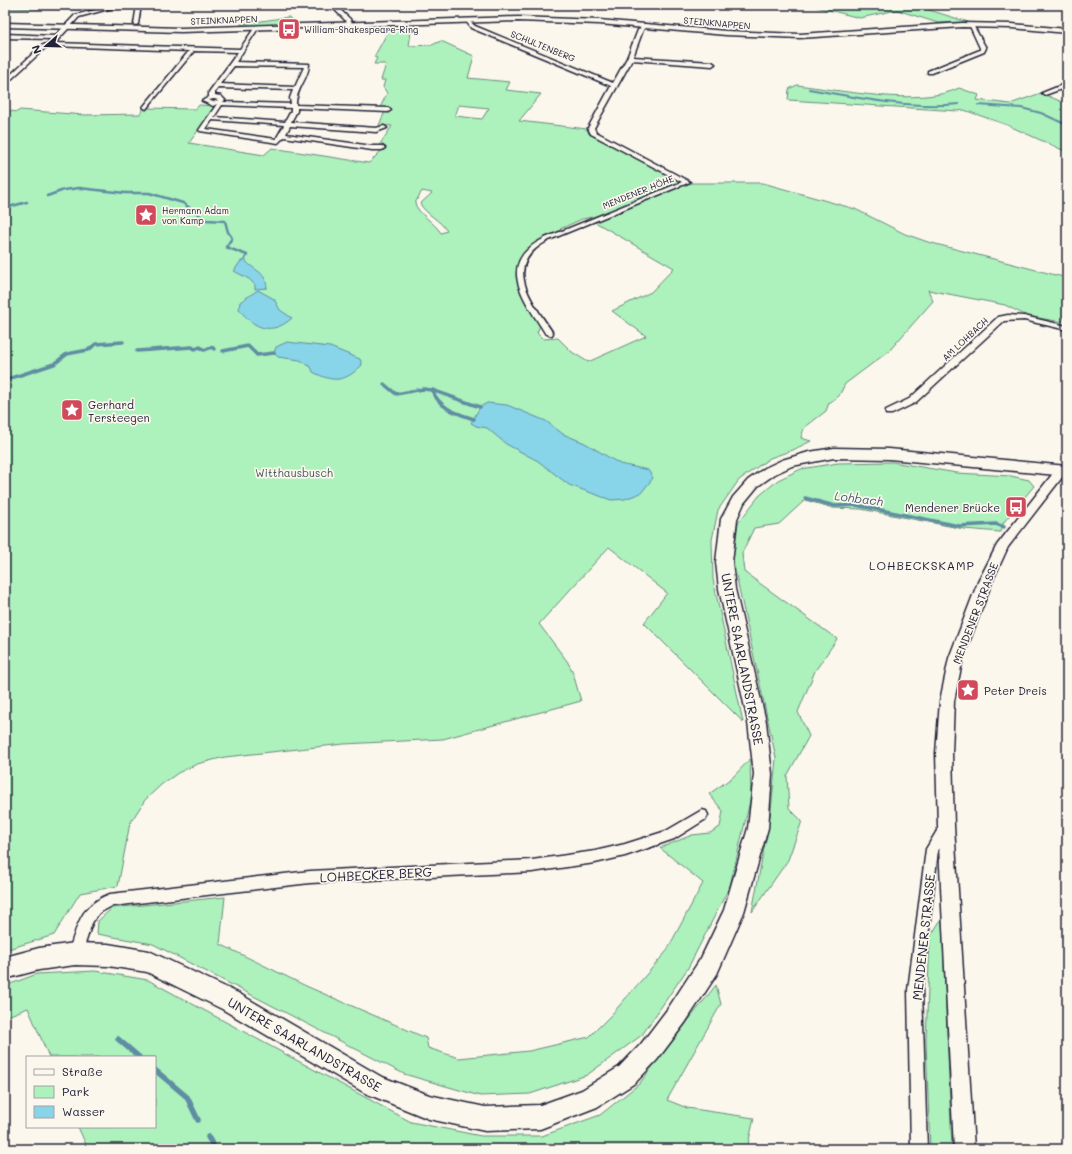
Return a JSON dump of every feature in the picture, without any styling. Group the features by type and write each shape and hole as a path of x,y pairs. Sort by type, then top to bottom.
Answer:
{"main road":[{"name":"UNTERE SAARLANDSTRASSE","path":"5,968 38,959 75,954 108,955 149,962 230,1001 373,1085 429,1107 485,1119 540,1117 589,1100 626,1075 649,1052 678,1015 709,966 734,912 758,828 763,774 757,722 727,589 724,562 728,519 738,501 753,483 770,471 786,463 834,454 889,454 1065,471"}],"street":[{"path":"51,44 80,14 121,5"},
{"path":"136,24 139,5"},
{"path":"333,5 348,20 350,25"},
{"name":"STEINKNAPPEN","path":"5,26 170,30 518,19 645,26 726,34 800,36 972,25 1012,26 1067,31"},
{"name":"SCHULTENBERG","path":"468,21 473,27 613,85"},
{"path":"930,72 982,51 983,48 972,25"},
{"name":"MENDENER HÖHE","path":"548,333 526,294 518,276 518,268 525,254 533,247 547,239 687,182 592,131 591,128 613,85 630,58 641,30 645,26"},
{"path":"257,28 212,92 212,97 205,102 219,104 388,110"},
{"path":"5,36 56,38"},
{"path":"5,83 43,47 51,44 242,51"},
{"path":"146,107 193,49"},
{"path":"630,58 712,64"},
{"path":"219,104 202,130 278,141 294,111 293,98 307,65 233,64"},
{"path":"1045,93 1067,85"},
{"path":"217,86 298,89"},
{"path":"210,118 376,130 384,128"},
{"path":"282,135 372,148 382,148"},
{"name":"AM LOHBACH","path":"889,412 912,402 1001,319 1010,317 1038,320 1047,324 1067,328"},
{"name":"MENDENER STRASSE","path":"964,1149 946,826 944,749 947,701 956,658 986,582 1003,545 1065,471"},
{"name":"LOHBECKER BERG","path":"75,954 86,920 94,909 110,900 310,877 532,866 595,857 625,850 670,835 702,815"},
{"name":"MENDENER STRASSE","path":"919,1149 915,990 932,850 946,826"}],"green space":[{"path":"5,5 113,5 89,10 5,8"},
{"path":"809,5 913,5 968,22 938,23 897,10 860,18"},
{"path":"289,17 294,24 241,26 241,24"},
{"name":"Witthausbusch","path":"412,25 409,46 432,45 441,41 474,56 468,78 510,82 506,90 541,94 519,121 587,129 589,134 678,179 679,184 597,216 582,219 560,229 562,231 542,240 528,249 520,259 516,269 518,280 530,308 540,325 537,333 543,339 558,338 572,352 588,362 646,336 612,311 651,292 674,268 595,222 688,183 763,183 855,209 905,234 928,242 1067,278 1067,307 1062,322 1027,316 1005,305 928,290 933,301 889,351 845,384 839,396 829,403 826,411 804,428 801,438 811,441 793,450 770,458 739,480 718,510 712,540 713,579 743,722 644,623 667,593 609,547 539,624 572,670 581,701 443,739 344,744 225,757 197,764 178,773 162,784 145,800 130,823 118,886 80,893 54,935 5,950 5,110 17,112 20,110 85,115 140,114 144,108 196,109 199,105 216,106 189,143 264,155 272,148 369,163 381,151 376,150 392,126 379,125 384,114 380,108 387,93 383,87 385,80 381,80 386,64 374,64 377,58 374,57 391,26","holes":["459,105 489,108 482,119 455,116","422,191 432,193 420,204 447,231 441,233 416,207 415,203"]},
{"path":"797,85 880,96 902,97 943,94 959,88 979,95 977,100 1010,104 1041,93 1067,104 1067,152 1007,125 964,110 958,111 788,100 789,89"},
{"path":"892,462 957,473 1011,476 1029,480 1034,486 1004,522 1000,532 964,529 861,509 833,508 805,500 779,524 754,528 742,553 744,572 837,639 815,671 798,712 809,736 787,776 789,808 802,821 788,860 752,912 771,811 776,758 733,561 738,523 759,496 778,480 801,469 838,463"},
{"path":"750,759 751,797 730,886 688,968 642,1035 587,1075 530,1094 480,1096 404,1074 153,944 97,934 98,921 112,908 225,897 220,944 306,986 426,1038 428,1048 459,1058 529,1051 589,1037 612,1014 666,952 703,883 660,848 692,835 710,833 720,827 723,811 709,794 733,777"},
{"path":"942,918 952,1149 930,1149 926,1041 930,937"},
{"path":"95,971 148,980 411,1122 481,1136 542,1136 600,1115 639,1084 716,985 721,1004 667,1100 687,1108 754,1118 747,1149 88,1149 78,1128 156,1128 156,1056 49,1056 28,1008 5,1017 5,986 37,974"}],"water":[{"path":"245,259 264,277 267,288 255,289 255,285 249,279 234,271 240,262"},
{"path":"258,290 274,299 280,310 292,318 285,324 270,328 264,328 251,321 239,309 240,302"},
{"path":"287,342 330,347 360,359 362,365 345,378 333,379 320,376 313,372 311,367 300,360 278,357 274,353 276,347"},
{"path":"487,403 507,405 546,421 563,434 585,443 620,464 648,470 653,478 641,493 625,499 611,500 569,485 538,461 506,444 487,428 476,426 471,423 480,407"}],"waterway":[{"path":"809,89 902,104 959,104"},
{"path":"978,105 1021,108 1041,113 1067,125"},
{"path":"47,196 64,190 79,188 125,193 149,193 183,203 206,220 225,221 228,232 232,238 226,247 247,255 245,259"},
{"path":"5,208 27,202"},
{"path":"5,380 54,364 67,354 88,350 96,344 123,342"},
{"path":"223,351 248,346 257,355 274,353"},
{"path":"137,351 192,347 195,349 200,347 204,350 212,347 214,349"},
{"path":"384,384 396,394 423,389 432,390"},
{"path":"432,390 480,407"},
{"path":"432,390 439,402 444,406 474,419"},
{"name":"Lohbach","path":"805,498 835,506 856,505 959,526 996,524 1004,527"},
{"path":"118,1039 138,1056"},
{"path":"156,1071 187,1097 198,1120"},
{"path":"208,1137 215,1149"}],"place":[{"name":"William-Shakespeare-Ring","path":"289,29"},
{"name":"Hermann Adam von Kamp","path":"146,215"},
{"name":"Gerhard Tersteegen","path":"72,410"},
{"name":"Mendener Brücke","path":"1016,507"},
{"name":"Peter Dreis","path":"968,690"}],"district":[{"name":"LOHBECKSKAMP","path":"922,565"}]}
